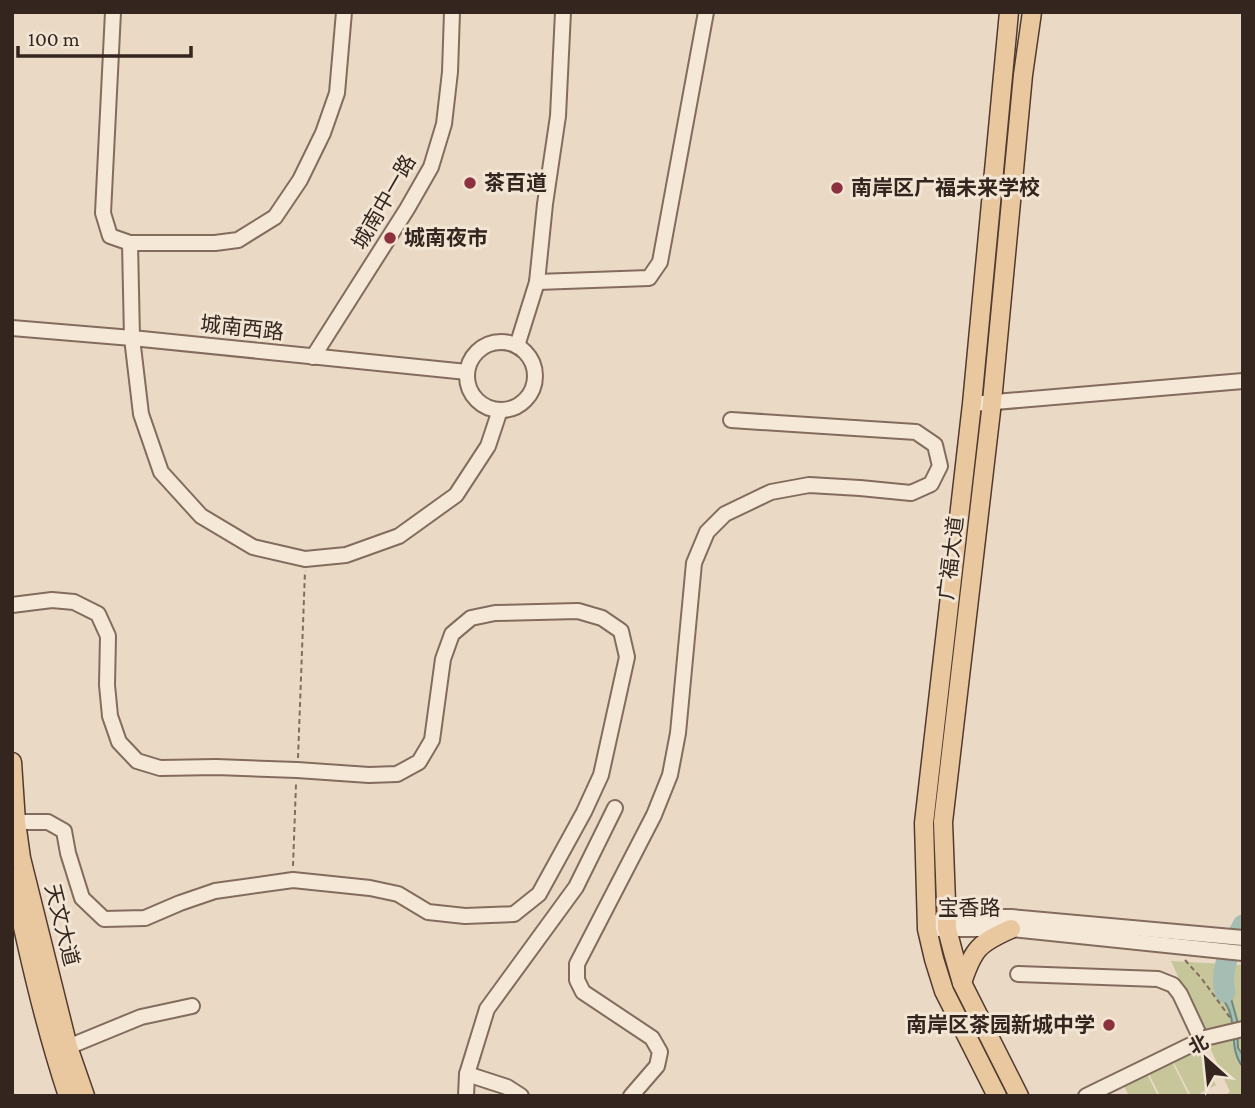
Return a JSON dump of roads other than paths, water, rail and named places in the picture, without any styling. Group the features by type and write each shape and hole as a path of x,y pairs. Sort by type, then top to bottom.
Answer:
{"main road":[{"name":"广福大道","path":"997,1096 944,990 927,929 924,823 972,404 1009,12"},
{"name":"广福大道","path":"1019,1096 962,983 947,923 943,822 992,402 1023,75 1032,12"},
{"name":"天文大道","path":"12,762 21,858 68,1046 85,1096"},
{"name":"天文大道","path":"12,877 36,988 68,1096"},
{"path":"962,983 969,962 978,948 1011,929"}],"street":[{"path":"113,12 103,213 110,236 130,243 215,243 238,240 275,217 300,180 323,133 337,93 344,12"},
{"name":"城南中一路","path":"313,357 431,167 444,124 450,72 452,12"},
{"path":"517,346 537,282 558,116 563,12"},
{"path":"537,282 649,278 660,262 706,12"},
{"path":"130,243 132,338 141,414 161,472 201,516 253,547 305,559 346,555 399,536 456,495 488,446 500,410"},
{"name":"城南西路","path":"12,327 467,372"},
{"path":"507,343 517,346 532,362 534,384 530,395 522,403 500,410 489,408 472,394 467,372 470,362 485,346 507,343"},
{"path":"972,404 1243,381"},
{"path":"631,1096 657,1066 660,1052 652,1038 583,992 577,980 578,964 654,816 670,775 678,733 694,563 707,532 725,514 771,492 809,485 911,494 931,484 940,466 935,445 916,432 731,420"},
{"path":"12,605 51,600 74,602 98,614 108,636 107,685 110,716 119,742 137,761 160,768 397,774 419,762 432,740 443,659 452,634 471,618 495,613 578,611 602,618 621,631 627,657 601,775 539,894 514,914 465,916 428,912 398,894 370,888 293,880 215,891 145,918 104,919 82,898 64,831 48,822 16,822"},
{"path":"466,1096 467,1074 487,1009 576,887 615,808"},
{"name":"宝香路","path":"927,929 947,923 1011,917 1243,938"},
{"name":"宝香路","path":"947,923 1243,953"},
{"path":"1018,974 1158,979 1172,985 1180,994 1203,1038"},
{"path":"68,1046 141,1017 192,1006"},
{"path":"1086,1096 1203,1038 1243,1028"},
{"path":"467,1074 507,1087 522,1096"}],"waterway":[{"path":"1225,992 1225,966 1243,925"}],"place":[{"name":"茶百道","path":"470,183"},
{"name":"南岸区广福未来学校","path":"837,188"},
{"name":"城南夜市","path":"390,238"},
{"name":"南岸区茶园新城中学","path":"1109,1025"}]}
